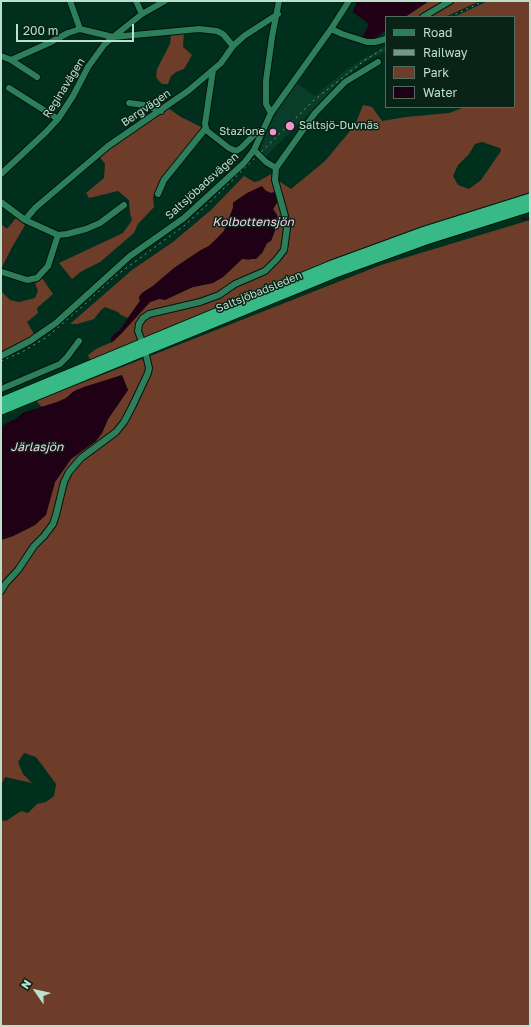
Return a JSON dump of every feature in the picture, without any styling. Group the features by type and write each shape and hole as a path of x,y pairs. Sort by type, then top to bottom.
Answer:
{"highway":[{"name":"Saltsjöbadsleden","path":"1,402 332,265 425,231 530,198"},
{"name":"Saltsjöbadsleden","path":"1,410 335,273 426,240 530,207"}],"street":[{"path":"70,1 80,29"},
{"path":"136,1 142,14"},
{"name":"Reginavägen","path":"1,174 58,119 73,96 88,67 104,45 113,36 142,14 165,1"},
{"path":"271,113 266,104 266,81 272,38 280,1"},
{"name":"Saltsjöbadsvägen","path":"1,356 30,341 56,323 130,256 184,218 244,162 254,150 271,113 349,1"},
{"path":"425,16 450,1"},
{"name":"Bergvägen","path":"25,220 35,208 108,146 188,92 221,63 233,46 244,36 278,14"},
{"path":"11,60 49,44 68,33 80,29 113,36 199,28 217,31 223,34 233,46"},
{"path":"331,28 342,34 367,42 385,39"},
{"path":"1,56 11,60 37,77"},
{"path":"141,340 138,331 139,324 143,318 149,314 200,302 219,295 235,284 265,271 277,259 284,250 287,228 275,180 276,168 314,113 345,82 378,62"},
{"path":"213,70 205,124 206,128 229,148 236,151 256,133 259,131 262,132"},
{"path":"9,88 58,119"},
{"path":"129,103 161,111"},
{"path":"158,194 164,180 206,128"},
{"path":"254,150 266,162 276,168"},
{"path":"1,202 25,220 58,235 86,229 100,223 124,205"},
{"path":"2,272 28,280 37,278 48,266 58,235"},
{"path":"1,389 60,364 67,358 79,341"},
{"path":"1,591 18,570 34,546 53,524 64,482 69,472 81,458 116,432 124,422 148,373 149,368 146,355"}],"shaded area":[{"path":"385,47 385,52 363,63 344,79 264,158 261,149 265,136 278,109 296,83 315,96 346,70"}],"green space":[{"path":"429,1 447,1 422,16 406,16"},
{"path":"456,1 480,1 447,16 430,16"},
{"path":"488,1 530,1 530,194 459,215 339,258 144,339 141,325 144,320 150,316 200,304 235,285 266,272 288,240 277,180 291,189 325,161 355,125 363,105 372,107 382,121 449,113 462,108 515,108 515,16 456,16","holes":["482,142 500,148 501,151 481,180 469,189 458,185 453,176 458,165 469,154 475,144"]},
{"path":"184,33 183,47 192,55 184,69 171,76 168,84 162,84 156,77 157,69 170,44 171,35"},
{"path":"168,108 181,117 203,128 162,178 153,197 154,207 138,224 134,233 100,262 82,271 72,279 59,263 123,233 132,220 129,200 118,191 89,198 86,193 104,178 105,164 99,156"},
{"path":"271,174 275,192 271,193 258,188 233,203 233,208 224,231 217,239 209,246 174,268 153,286 142,293 139,297 140,301 128,318 105,307 94,319 77,324 70,324 132,270 173,242 211,210 244,176 254,182 259,181"},
{"path":"279,199 285,227 282,250 264,269 216,294 200,300 149,311 143,315 139,341 90,360 88,355 96,349 114,341 150,302 193,287 212,283 223,277 242,259 249,260 262,253 267,243 271,240 278,223 277,216 273,209"},
{"path":"16,218 25,225 1,269 1,224 7,229"},
{"path":"530,220 530,1026 1,1026 1,820 6,821 21,811 28,813 37,804 46,802 54,796 56,784 36,757 24,753 18,762 23,774 32,783 5,777 1,785 1,540 35,525 52,493 55,482 71,459 96,441 102,433 108,419 128,390 122,376 84,387 57,406 43,408 36,401 381,265"},
{"path":"42,278 53,294 37,308 38,313 27,322 35,336 1,354 1,291 10,300 19,302 35,298 38,291 35,283"}],"water":[{"path":"357,1 429,1 406,16 385,16 385,31 371,41 362,38 369,24 353,12"},
{"name":"Kolbottensjön","path":"262,186 266,191 271,193 275,192 279,199 273,209 277,215 278,223 271,241 267,243 262,253 256,259 242,259 223,277 213,283 193,287 165,300 159,299 150,302 111,343 113,335 119,331 140,301 139,297 142,293 153,286 174,268 209,246 224,231 233,208 233,203 247,193"},
{"name":"Järlasjön","path":"122,375 128,390 108,419 102,433 96,441 71,459 55,482 46,515 35,525 1,540 1,426 17,418 22,413 66,398 74,391"}],"waterway":[{"path":"522,218 530,220"}],"railway":[{"path":"452,16 484,1"},
{"path":"1,361 22,352 47,337 114,277 184,226 313,101 365,60 385,48"}],"place":[{"name":"Saltsjö-Duvnäs","path":"290,126"},
{"name":"Stazione","path":"273,132"}]}
